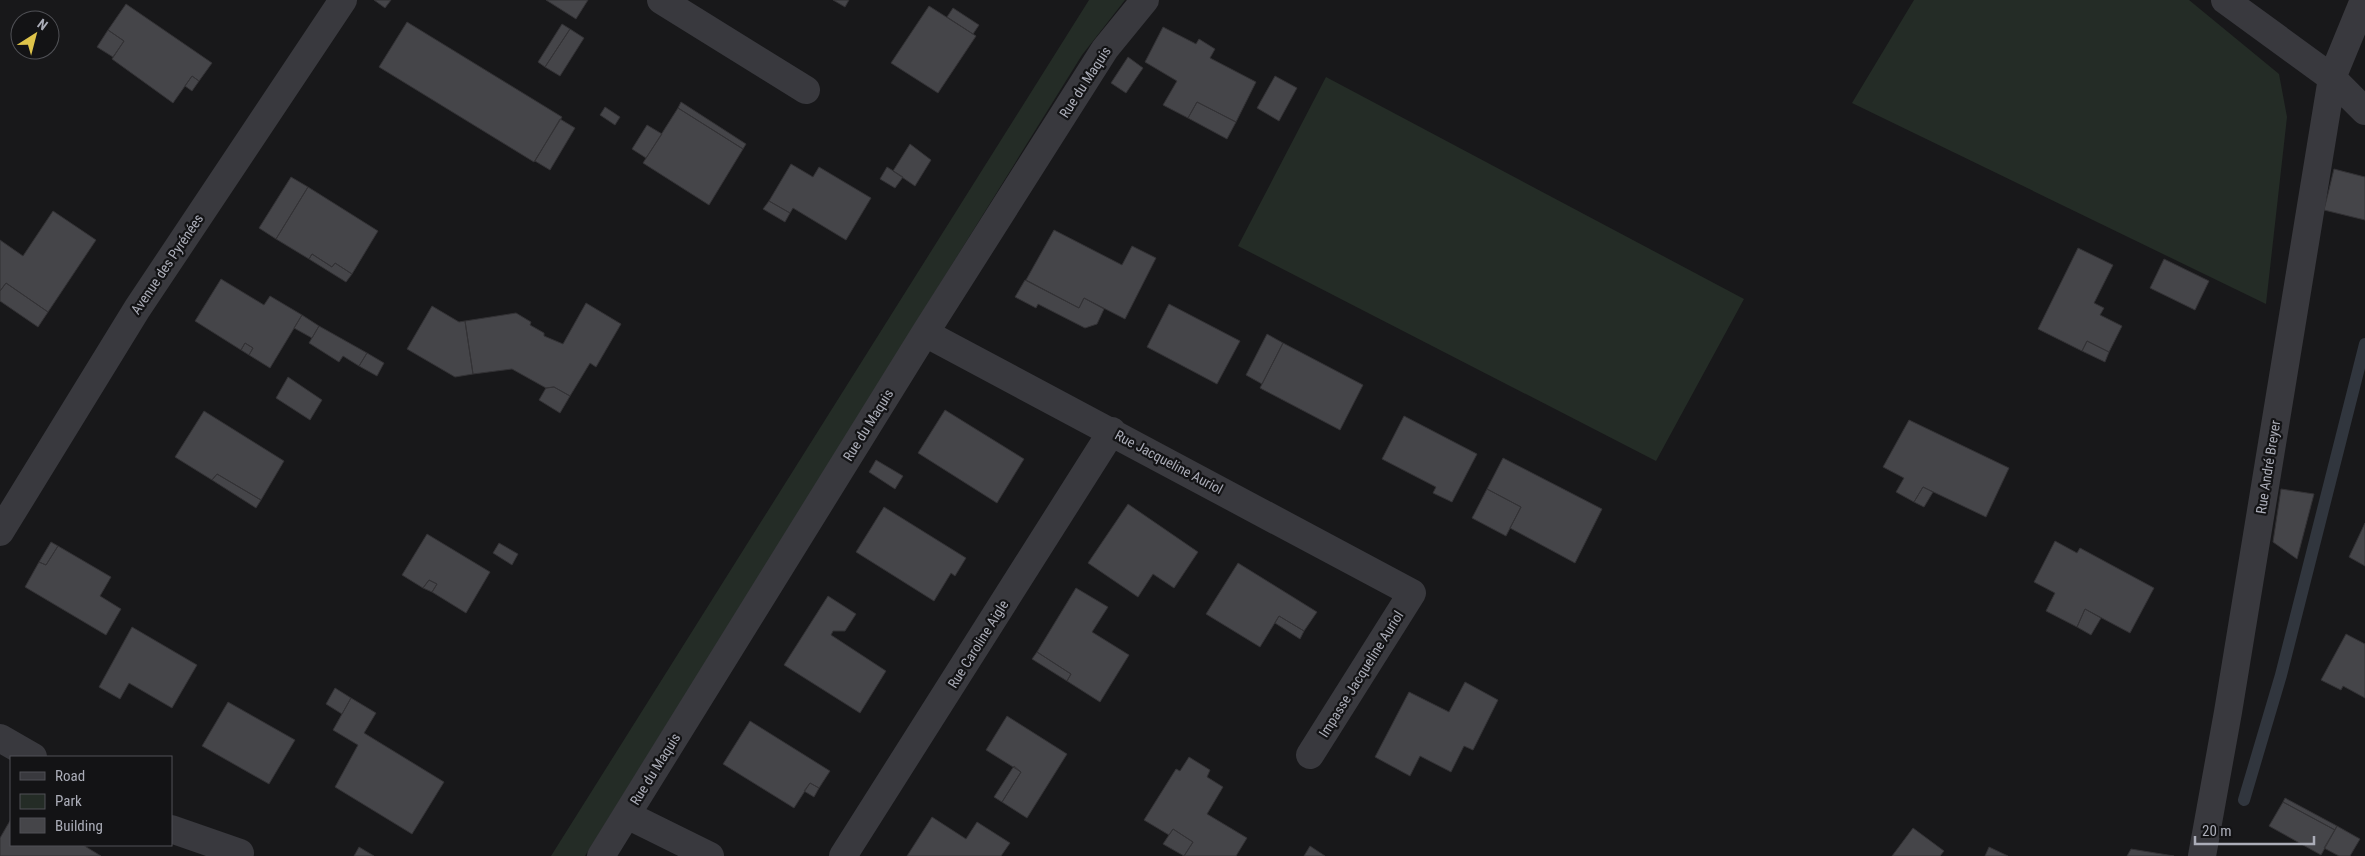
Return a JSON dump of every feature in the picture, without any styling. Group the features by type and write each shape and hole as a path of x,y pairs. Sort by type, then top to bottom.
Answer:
{"street":[{"name":"Avenue des Pyrénées","path":"0,532 136,309 343,0"},
{"path":"661,0 806,90"},
{"name":"Rue du Maquis","path":"601,856 925,333 1105,49 1146,0"},
{"path":"2225,0 2332,78 2365,111"},
{"name":"Rue André Breyer","path":"2202,856 2228,712 2332,78 2364,0"},
{"name":"Rue Jacqueline Auriol","path":"925,333 1112,431 1412,593"},
{"name":"Rue Caroline Aigle","path":"843,856 1112,431"},
{"name":"Impasse Jacqueline Auriol","path":"1310,755 1412,593"},
{"path":"0,738 31,756"},
{"path":"627,815 710,856"},
{"path":"172,829 240,853"}],"green space":[{"path":"1089,0 1125,0 1082,55 585,856 551,856"},
{"path":"1914,0 2189,0 2279,74 2287,117 2266,304 1852,103"},
{"path":"1326,77 1744,299 1656,461 1238,246"}],"building":[{"path":"374,0 391,0 385,8"},
{"path":"546,0 588,0 576,19"},
{"path":"833,0 849,0 845,7"},
{"path":"126,4 212,63 199,81 192,76 173,103 112,59 124,41 108,30"},
{"path":"929,6 976,36 938,93 891,63"},
{"path":"953,8 979,25 973,34 947,17"},
{"path":"407,22 562,117 534,162 379,67"},
{"path":"562,24 570,29 545,67 538,62"},
{"path":"1163,27 1196,44 1199,39 1215,49 1210,58 1256,82 1236,122 1197,102 1188,118 1163,105 1177,81 1145,62"},
{"path":"570,29 584,38 560,76 545,67"},
{"path":"108,30 124,41 113,57 97,47"},
{"path":"1128,57 1143,68 1126,93 1111,83"},
{"path":"192,76 199,81 192,91 185,86"},
{"path":"1275,76 1297,88 1279,121 1257,108"},
{"path":"681,102 746,144 743,149 678,108"},
{"path":"1197,102 1236,122 1227,139 1188,118"},
{"path":"605,107 620,117 615,125 600,115"},
{"path":"678,108 743,149 709,205 643,163"},
{"path":"560,119 575,128 550,170 535,161"},
{"path":"647,125 662,134 646,158 632,149"},
{"path":"910,144 931,160 915,186 893,171"},
{"path":"791,164 813,177 819,167 871,198 846,240 793,208 790,213 769,201"},
{"path":"887,167 903,177 895,188 880,179"},
{"path":"2334,169 2365,177 2365,220 2324,210"},
{"path":"291,177 308,187 276,239 259,228"},
{"path":"308,187 378,231 352,274 335,263 332,267 312,254 309,259 276,239"},
{"path":"769,201 790,213 785,222 763,209"},
{"path":"53,211 96,240 48,312 6,283 0,291 0,240 23,256"},
{"path":"1054,230 1122,265 1132,246 1156,258 1125,319 1084,298 1079,308 1026,280"},
{"path":"2078,248 2113,265 2094,303 2104,308 2100,315 2122,326 2109,352 2087,341 2082,351 2038,329"},
{"path":"312,254 332,267 335,263 352,274 346,282 309,259"},
{"path":"2164,259 2209,281 2195,310 2150,288"},
{"path":"221,279 264,305 270,296 302,315 270,368 249,355 253,348 245,343 241,350 195,321"},
{"path":"1025,280 1079,308 1084,298 1104,309 1097,324 1085,328 1038,304 1036,308 1015,297"},
{"path":"6,283 48,312 38,327 0,301 0,291"},
{"path":"586,303 621,324 596,367 590,363 570,396 554,387 546,388 512,369 473,374 465,321 516,313 531,322 530,325 544,333 544,336 563,344"},
{"path":"1169,304 1240,341 1217,384 1147,347"},
{"path":"432,306 459,322 465,321 473,374 455,377 407,349"},
{"path":"302,315 319,326 312,338 294,328"},
{"path":"319,326 367,353 359,366 343,356 339,362 309,343"},
{"path":"1267,334 1283,343 1262,384 1246,375"},
{"path":"2087,341 2109,352 2105,362 2082,351"},
{"path":"245,343 253,348 249,355 241,350"},
{"path":"1283,343 1363,385 1340,430 1260,388"},
{"path":"367,353 384,363 377,376 359,366"},
{"path":"288,377 322,400 310,420 276,398"},
{"path":"554,387 570,396 560,413 539,400 546,388"},
{"path":"945,410 1024,459 997,503 918,453"},
{"path":"204,411 284,461 261,500 217,474 212,480 175,457"},
{"path":"1404,416 1477,454 1452,502 1433,493 1436,487 1382,459"},
{"path":"1909,420 2009,468 1986,517 1923,487 1914,502 1896,492 1904,478 1883,467"},
{"path":"1503,458 1602,509 1575,563 1510,528 1521,507 1487,489"},
{"path":"876,460 903,476 895,489 869,472"},
{"path":"217,474 261,500 256,508 212,480"},
{"path":"1923,487 1933,492 1924,507 1914,502"},
{"path":"1487,489 1521,507 1506,536 1472,518"},
{"path":"2281,489 2314,494 2297,559 2273,542"},
{"path":"1128,504 1198,552 1174,588 1153,574 1138,597 1088,563"},
{"path":"884,507 966,558 955,576 951,573 934,601 856,552"},
{"path":"2365,523 2365,566 2349,557"},
{"path":"427,534 490,572 466,613 432,592 437,584 429,580 423,588 402,575"},
{"path":"2055,541 2077,553 2080,548 2154,588 2130,633 2085,609 2077,627 2046,611 2055,593 2034,582"},
{"path":"51,542 58,546 46,565 39,562"},
{"path":"499,543 518,554 512,565 493,553"},
{"path":"58,546 111,577 100,596 121,609 106,635 25,587 39,562 46,565"},
{"path":"1238,563 1317,612 1304,631 1279,616 1260,647 1206,614"},
{"path":"429,580 437,584 432,592 423,588"},
{"path":"1076,588 1108,607 1092,632 1129,655 1100,702 1067,681 1071,674 1037,652"},
{"path":"828,596 856,614 845,631 833,631 831,635 886,671 860,713 784,665"},
{"path":"2085,609 2101,618 2091,635 2077,627"},
{"path":"1279,616 1304,631 1300,639 1275,623"},
{"path":"132,627 197,665 172,708 129,683 120,699 99,687"},
{"path":"2346,634 2365,644 2365,698 2343,686 2341,690 2321,680"},
{"path":"1037,652 1071,674 1067,681 1032,659"},
{"path":"1465,682 1498,700 1473,750 1464,746 1451,772 1420,756 1410,776 1375,757 1409,692 1449,712"},
{"path":"335,688 351,698 342,714 326,704"},
{"path":"351,698 376,713 364,733 444,782 412,834 335,787 358,745 333,730"},
{"path":"228,702 295,740 269,784 202,746"},
{"path":"1007,716 1067,754 1027,818 1002,802 1021,772 986,750"},
{"path":"750,721 830,771 819,788 810,783 794,808 723,764"},
{"path":"1189,757 1210,770 1207,777 1223,787 1207,814 1247,838 1236,856 1184,856 1193,842 1173,829 1169,835 1144,820 1176,769 1180,771"},
{"path":"1014,766 1021,772 1002,802 994,797"},
{"path":"810,783 819,788 814,797 804,791"},
{"path":"2285,798 2337,826 2335,830 2283,802"},
{"path":"2283,802 2335,830 2321,855 2269,826"},
{"path":"932,817 966,839 977,822 1010,843 1001,856 907,856"},
{"path":"10,821 10,846 85,846 101,856 0,856 0,838"},
{"path":"2337,826 2360,839 2350,856 2339,856 2324,848"},
{"path":"1913,828 1944,851 1940,856 1892,856"},
{"path":"1173,829 1193,842 1184,856 1163,844"},
{"path":"1310,846 1325,856 1304,856"},
{"path":"359,847 374,856 354,856"},
{"path":"1989,847 2008,856 1985,856"},
{"path":"2131,849 2174,856 2127,856"}],"waterway":[{"path":"2244,800 2281,675 2365,344"}]}
